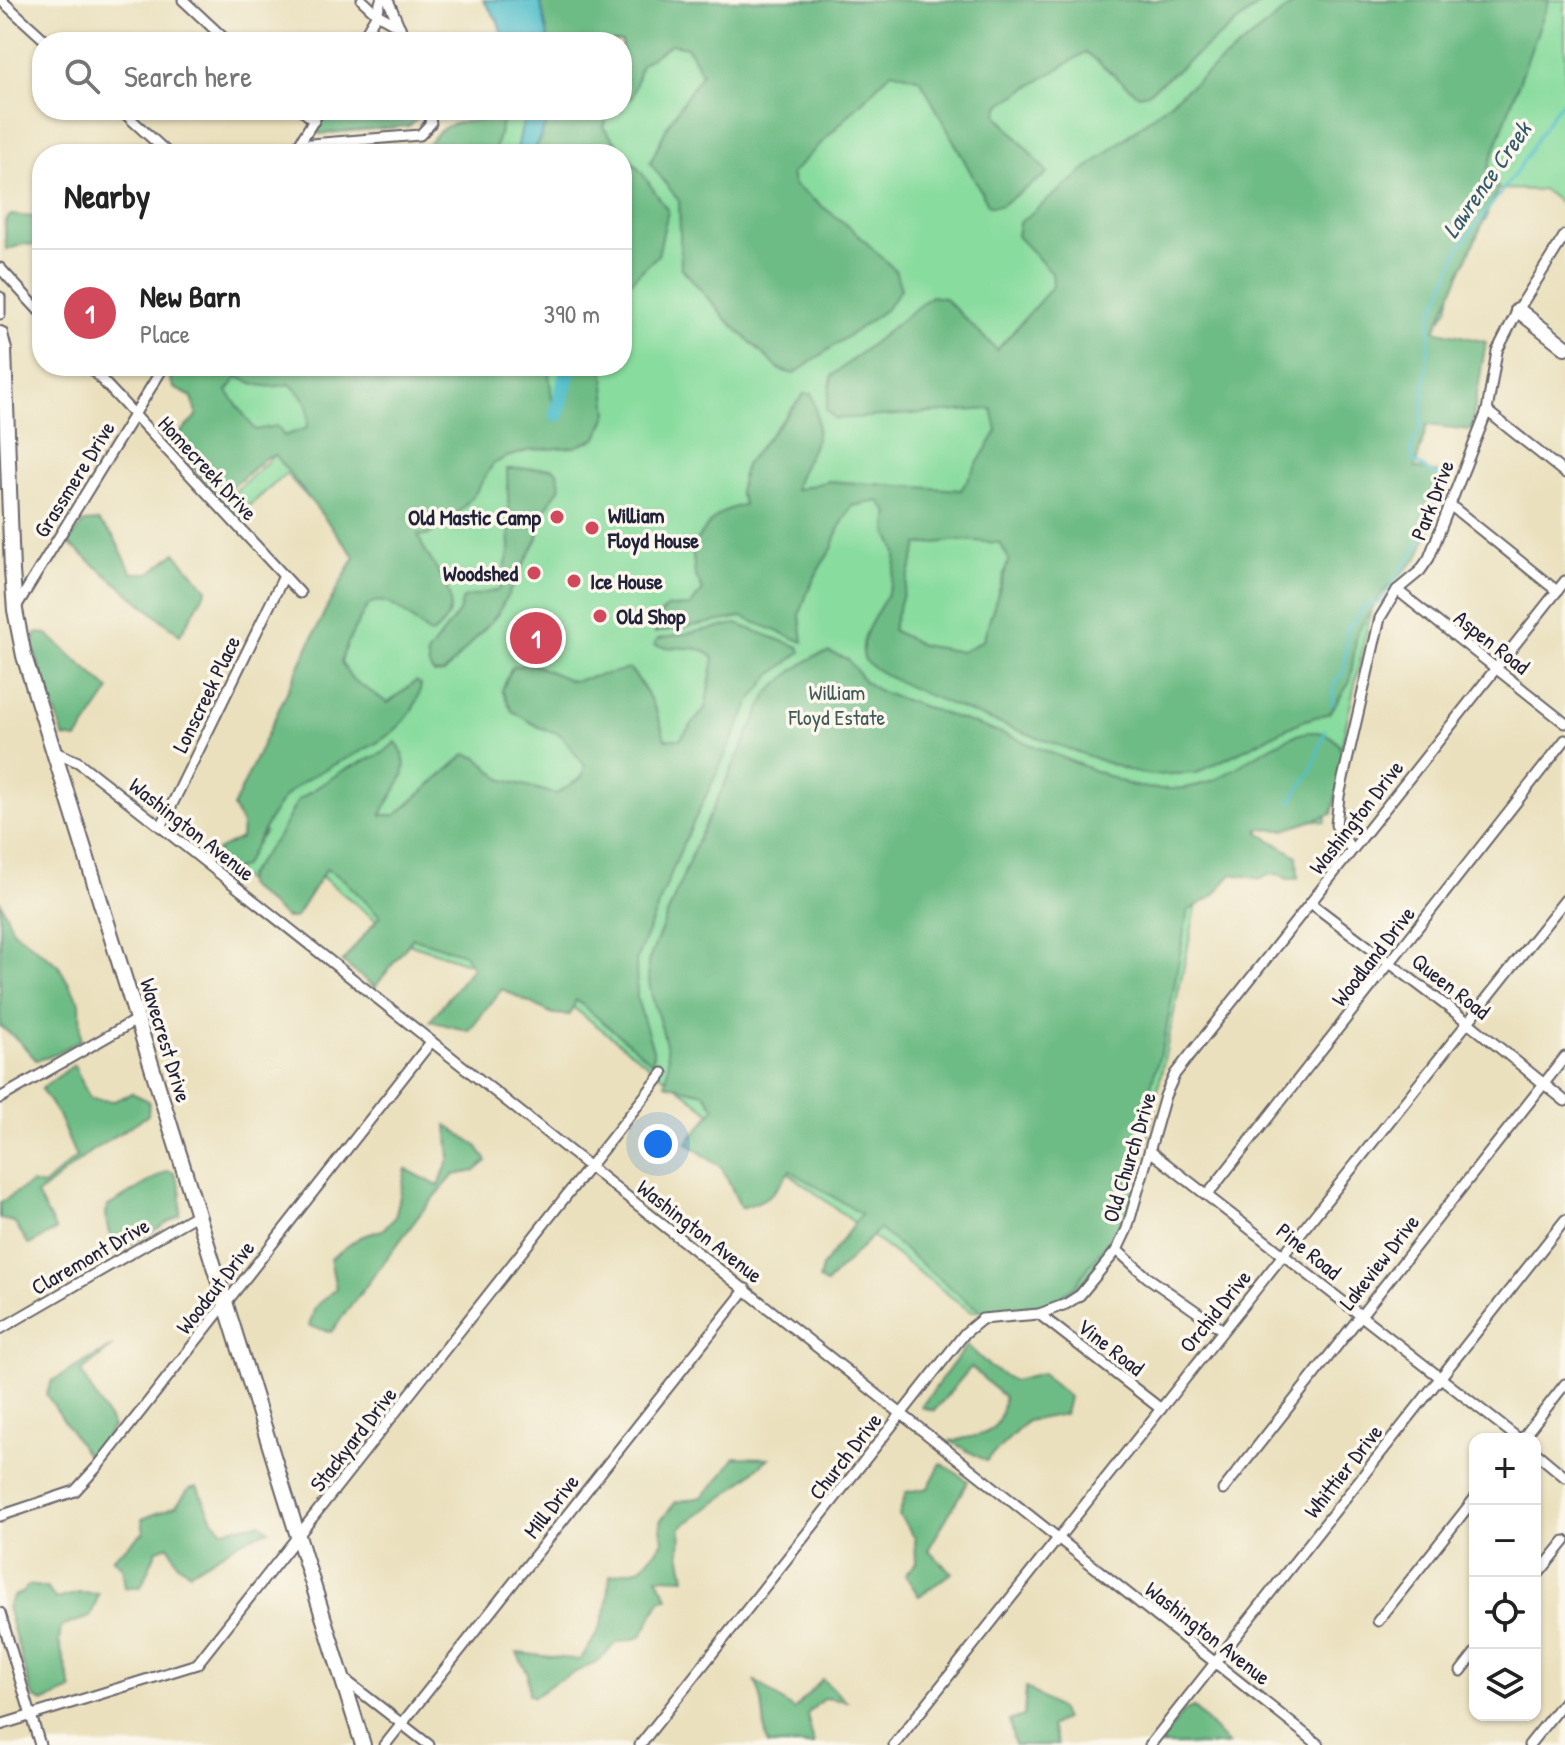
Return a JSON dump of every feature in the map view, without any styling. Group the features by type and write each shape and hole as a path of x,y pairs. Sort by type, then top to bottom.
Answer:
{"street":[{"path":"1,0 36,32"},
{"path":"183,0 217,32"},
{"path":"362,0 377,14 400,27"},
{"path":"366,32 381,0"},
{"path":"388,0 402,32"},
{"path":"132,120 158,144"},
{"path":"341,144 414,136 428,128 430,120"},
{"path":"299,144 314,121"},
{"name":"Park Drive","path":"1351,849 1336,825 1339,796 1380,618 1397,590 1420,571 1429,558 1487,411 1493,365 1505,333 1565,235"},
{"path":"0,268 32,303"},
{"path":"0,297 0,314"},
{"path":"1518,310 1565,347"},
{"name":"Wavecrest Drive","path":"0,334 4,350 15,610 24,656 363,1745"},
{"name":"Homecreek Drive","path":"98,376 300,593"},
{"name":"Grassmere Drive","path":"15,610 158,376"},
{"path":"1487,411 1565,473"},
{"path":"1450,505 1557,591"},
{"name":"Lonscreek Place","path":"161,827 284,576"},
{"name":"Washington Drive","path":"1175,1074 1565,581"},
{"name":"Aspen Road","path":"1397,590 1565,723"},
{"name":"Woodland Drive","path":"1208,1194 1565,740"},
{"name":"Washington Avenue","path":"55,752 78,762 161,827 1319,1745"},
{"name":"Orchid Drive","path":"894,1745 1565,900"},
{"name":"Queen Road","path":"1312,904 1391,962 1565,1101"},
{"path":"0,1098 136,1020"},
{"name":"Woodcut Drive","path":"0,1516 75,1491 97,1467 431,1042"},
{"name":"Lakeview Drive","path":"1223,1490 1565,1057"},
{"name":"Stackyard Drive","path":"0,1725 197,1664 663,1073"},
{"name":"Old Church Drive","path":"1117,1250 1127,1229 1165,1096 1175,1074"},
{"name":"Pine Road","path":"1150,1151 1513,1433"},
{"name":"Claremont Drive","path":"0,1329 198,1214"},
{"name":"Whittier Drive","path":"1150,1745 1565,1220"},
{"path":"1117,1250 1147,1277 1223,1330"},
{"name":"Church Drive","path":"640,1745 971,1327 982,1319 1039,1314 1066,1304 1080,1295 1117,1250"},
{"name":"Mill Drive","path":"385,1745 746,1289"},
{"name":"Vine Road","path":"1039,1314 1161,1409"},
{"path":"1526,1433 1565,1384"},
{"path":"1541,1457 1565,1477"},
{"path":"1378,1621 1469,1505"},
{"path":"1536,1577 1565,1541"},
{"path":"0,1613 40,1745"},
{"path":"1461,1671 1469,1661"},
{"path":"344,1679 429,1745"},
{"path":"1529,1745 1565,1700"}],"green space":[{"name":"William Floyd Estate","path":"535,0 1565,0 1565,206 1543,190 1498,189 1493,180 1486,219 1476,225 1457,263 1448,309 1441,319 1425,324 1410,431 1325,822 1260,810 1204,870 1150,1127 1122,1230 1082,1283 1065,1298 971,1312 553,992 402,941 282,845 250,885 234,872 265,832 240,812 363,557 286,474 236,517 223,503 272,457 224,389 232,376 632,376 632,144 529,144 534,120 632,120 632,32 542,32"},
{"path":"540,0 1265,0 1148,93 1138,95 1086,52 1000,105 997,115 1048,173 1000,206 989,206 920,79 892,71 791,174 794,185 851,228 895,270 901,289 885,310 794,374 780,370 725,318 681,267 679,201 650,163 669,123 702,73 687,47 671,44 641,65 632,98 632,32 547,32"},
{"path":"1298,0 1549,0 1488,168 1498,189 1435,330 1486,342 1471,430 1427,425 1415,468 1451,476 1418,558 1382,593 1357,632 1350,682 1330,713 1302,721 1197,773 1152,775 1133,772 1034,736 904,684 876,670 864,658 867,632 889,590 896,562 895,548 887,529 889,514 879,501 852,506 838,530 833,547 820,567 800,614 803,642 742,617 655,633 654,621 667,607 690,606 703,590 695,575 692,547 719,515 744,505 739,492 745,465 804,394 812,394 817,429 795,490 828,481 961,490 997,431 992,409 835,419 826,409 832,376 931,296 944,298 997,350 1053,286 1052,273 1017,236 1019,223","holes":["960,540 1000,543 1009,559 983,640 962,652 921,645 892,630 918,545"]},
{"path":"321,120 416,120 409,126 319,134"},
{"path":"502,120 524,120 518,144 496,144"},
{"path":"502,120 496,144 428,144 444,128 454,123"},
{"path":"547,120 606,120 603,127 617,144 538,144"},
{"path":"632,161 668,211 658,255 632,280"},
{"path":"11,215 32,217 32,245 24,244 6,250 5,221"},
{"path":"169,376 549,376 553,406 565,407 573,376 604,376 608,413 597,438 575,447 531,450 493,464 474,495 455,516 427,536 418,535 450,597 450,610 444,622 432,634 428,633 392,605 376,602 369,605 356,626 341,662 352,679 388,703 416,681 421,685 414,707 401,724 384,738 320,771 284,798 243,867 230,871 220,866 217,850 241,838 242,824 233,807 326,609 355,557 275,455 265,458 219,499 171,442 197,416 192,397 174,388","holes":["238,377 257,384 290,384 306,403 307,428 284,436 277,426 255,430 227,391"]},
{"path":"553,468 558,473 560,487 541,516 538,538 497,615 444,673 434,674 427,654 459,612 463,598 499,590 510,549 507,469"},
{"path":"98,521 114,537 132,573 150,573 175,553 207,589 180,635 68,543 84,522"},
{"path":"736,624 799,647 801,652 770,676 750,702 681,849 636,961 637,999 653,1050 653,1063 576,1000 570,1015 553,1014 502,989 469,1031 430,1021 472,968 464,954 413,938 375,987 342,962 380,916 341,877 326,869 295,918 286,918 246,885 247,876 279,835 298,800 344,770 383,753 396,742 405,763 404,772 381,815 396,815 466,754 478,758 501,779 556,794 582,777 585,766 560,734 539,727 512,711 502,690 512,667 532,664 572,681 630,669 652,702 665,739 680,739 705,709 714,658 693,648 654,645 658,639"},
{"path":"36,633 47,634 110,690 77,739 64,737 33,648"},
{"path":"829,652 848,659 864,681 881,692 1007,735 1130,785 1172,789 1204,784 1272,746 1304,733 1318,732 1331,737 1345,757 1332,814 1284,830 1258,829 1259,833 1297,856 1298,879 1287,879 1279,874 1262,879 1232,874 1212,897 1188,911 1164,1041 1143,1113 1119,1226 1075,1285 1052,1304 986,1314 879,1229 826,1284 819,1280 822,1267 861,1214 790,1170 770,1195 741,1208 722,1168 687,1143 715,1108 704,1093 665,1084 668,1069 665,1038 651,993 648,962 696,844 768,693 794,670 815,656"},
{"path":"0,901 13,930 58,965 80,1003 81,1040 49,1057 36,1060 0,1026"},
{"path":"74,1065 90,1099 114,1101 132,1093 149,1101 148,1115 90,1152 37,1195 56,1230 29,1245 14,1222 0,1219 0,1203 31,1183 43,1186 76,1157 58,1115 41,1089"},
{"path":"447,1125 478,1147 487,1161 475,1171 454,1175 424,1209 331,1332 309,1326 315,1307 336,1288 330,1259 360,1237 382,1230 395,1218 406,1169 438,1186 450,1158"},
{"path":"167,1171 173,1172 180,1187 180,1215 121,1250 108,1230 107,1207"},
{"path":"967,1345 990,1367 1013,1381 1042,1374 1069,1397 1065,1414 1027,1421 986,1461 950,1441 988,1431 999,1420 1002,1410 1004,1397 971,1367 934,1411 921,1407"},
{"path":"113,1346 81,1372 113,1427 90,1460 46,1394 52,1381"},
{"path":"735,1457 769,1458 729,1493 681,1527 680,1552 685,1578 657,1577 668,1598 660,1601 641,1637 617,1643 596,1662 555,1682 534,1697 529,1694 528,1674 517,1653 580,1660 603,1620 610,1575 641,1568 663,1542 660,1521 676,1502 702,1497"},
{"path":"941,1463 968,1481 928,1550 952,1573 919,1596 905,1575 916,1563 915,1538 899,1515 906,1492 928,1488"},
{"path":"197,1487 214,1521 223,1530 260,1523 269,1530 241,1541 190,1572 178,1564 169,1546 157,1550 141,1587 125,1588 122,1567 112,1558 144,1532 142,1519 176,1506 189,1489"},
{"path":"28,1585 46,1588 56,1599 79,1593 99,1594 90,1617 61,1627 59,1642 72,1690 43,1702 31,1692 7,1607 13,1596 23,1592"},
{"path":"822,1679 846,1701 824,1698 807,1714 814,1745 768,1745 760,1695 754,1680 794,1710"},
{"path":"1026,1687 1059,1709 1064,1719 1051,1726 1058,1745 1015,1745 1009,1721 1024,1716"},
{"path":"1193,1707 1229,1745 1159,1745 1184,1711"}],"water":[{"path":"483,0 540,0 547,32 501,32 498,21"},
{"path":"524,120 547,120 537,144 518,144"}],"waterway":[{"name":"Lawrence Creek","path":"1332,705 1335,681 1344,673 1347,629 1365,607 1380,602 1419,544 1441,493 1440,478 1413,461 1411,447 1421,425 1431,316 1461,245 1515,174 1565,99"},
{"path":"557,414 566,376"},
{"name":"Lawrence Creek","path":"1291,802 1313,768 1325,730"}],"place":[{"name":"Old Mastic Camp","path":"557,517"},
{"name":"William Floyd House","path":"592,528"},
{"name":"Woodshed","path":"534,573"},
{"name":"Ice House","path":"574,581"},
{"name":"Old Shop","path":"600,616"},
{"name":"New Barn","path":"536,638"}]}
